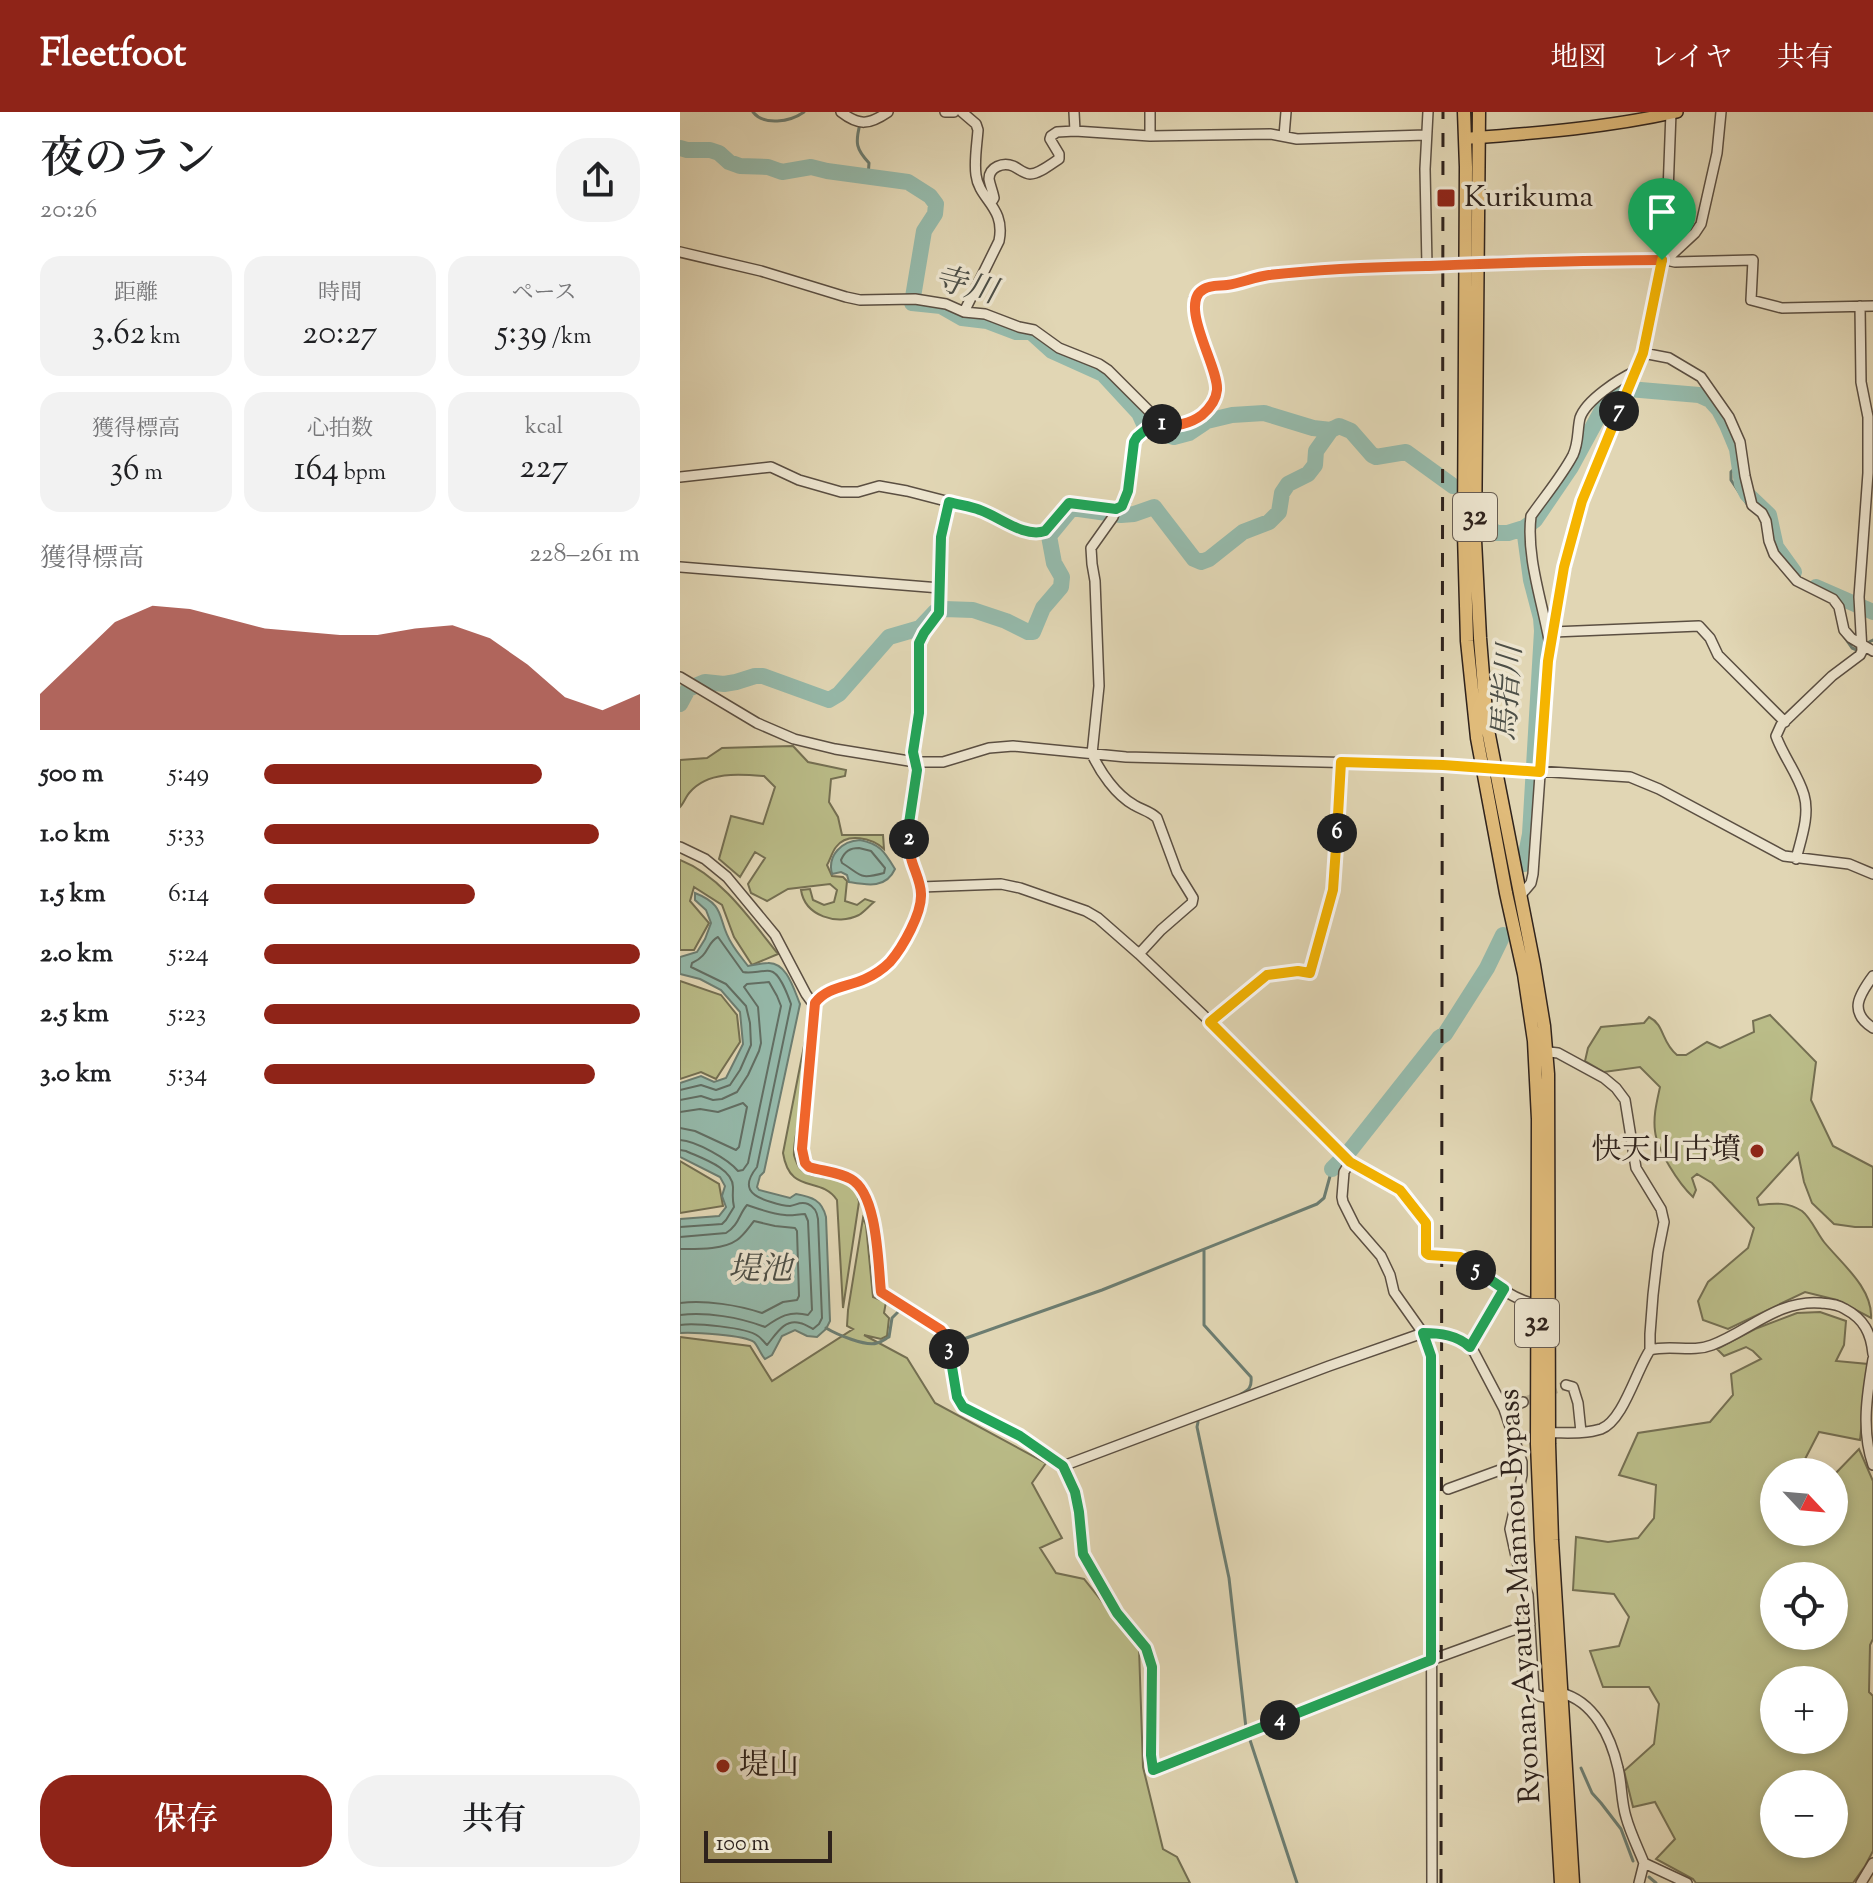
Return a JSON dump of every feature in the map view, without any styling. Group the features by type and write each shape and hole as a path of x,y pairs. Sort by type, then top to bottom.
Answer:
{"highway":[{"name":"Ryonan-Ayauta-Mannou Bypass","path":"1464,112 1471,264"},
{"name":"Ryonan-Ayauta-Mannou Bypass","path":"1479,112 1471,264 1465,585 1477,738 1489,768 1534,965 1549,1123 1541,1540 1573,1883"},
{"name":"Ryonan-Ayauta-Mannou Bypass","path":"1489,768 1506,893 1540,1051 1537,1304 1543,1433"},
{"name":"Ryonan-Ayauta-Mannou Bypass","path":"1556,1696 1561,1883"}],"main road":[{"path":"1465,139 1545,132 1673,112"}],"street":[{"path":"841,112 853,121 861,122 877,120 888,112"},
{"path":"945,112 954,112"},
{"path":"962,112 976,124 976,176 1000,221 999,241 964,312"},
{"path":"1074,112 1075,131"},
{"path":"1150,112 1150,136"},
{"path":"1284,136 1286,112"},
{"path":"1427,266 1428,112"},
{"path":"1520,896 1531,883 1533,874 1535,772 1562,578 1578,513 1594,468 1643,353 1664,260 1673,112"},
{"path":"1664,260 1701,224 1715,165 1721,112"},
{"path":"991,203 994,198 989,178 991,171 1003,164 1010,164 1034,173 1059,159 1050,139 1057,132 1150,136 1270,134 1297,139 1426,135"},
{"path":"680,252 761,271 846,297 860,300 913,299 946,304 964,312 985,314 1034,330 1059,348 1108,370 1149,411 1152,425"},
{"path":"1139,954 1192,903 1193,898 1177,872 1157,818 1124,798 1092,754 1099,686 1091,548 1122,506 1128,491 1134,442 1152,425 1182,425 1193,421 1216,398 1216,377 1194,310 1194,299 1201,290 1264,276 1369,267 1562,260 1753,260 1751,300 1782,308 1873,306"},
{"path":"1796,859 1806,804 1803,791 1776,736 1785,722 1832,676 1860,655 1863,646 1860,606 1868,417 1861,382 1860,306"},
{"path":"1643,353 1669,358 1701,377 1729,417 1740,442 1752,505 1766,521 1774,554 1803,586 1833,599 1839,607 1844,630 1873,651"},
{"path":"1550,649 1536,585 1530,523 1578,444 1580,418 1588,404 1636,371"},
{"path":"1861,382 1873,383"},
{"path":"680,477 765,466 841,492 858,492 879,486 907,491 981,510 1031,533 1045,531 1069,503 1115,513"},
{"path":"949,502 941,537 940,611 919,643 919,713 913,752 917,770 908,830 911,857 921,887 920,910 888,964 867,978 825,992 815,1003 802,1149 805,1163 809,1167 849,1177 862,1190 874,1228 881,1292 945,1335 957,1397 963,1407 1020,1436 1063,1466 1077,1502 1083,1554 1117,1613 1150,1657 1153,1770 1530,1624"},
{"path":"680,567 940,588"},
{"path":"1553,632 1699,626 1710,638 1718,655 1785,722"},
{"path":"684,680 757,723 794,739 915,762 943,762 989,748 1013,746 1126,757 1443,765 1630,777 1784,856 1849,864 1873,874"},
{"path":"1210,1022 1267,975 1298,971 1310,973 1333,890 1341,762"},
{"path":"680,847 705,859 727,877 775,935 806,994 815,1003"},
{"path":"921,887 1001,884 1086,911 1098,918 1210,1022 1346,1158 1400,1190 1426,1223 1426,1249 1429,1255 1460,1257 1487,1279 1528,1303 1537,1304"},
{"path":"1873,976 1864,988 1857,1009 1873,1028"},
{"path":"1540,1051 1558,1053 1604,1078 1625,1100 1636,1168 1661,1209 1664,1222 1653,1295 1650,1350 1620,1411 1614,1421 1599,1430 1543,1433"},
{"path":"1346,1158 1343,1202 1355,1226 1381,1256 1394,1292 1423,1333 1431,1356 1432,1883"},
{"path":"1470,1347 1504,1289"},
{"path":"1650,1350 1696,1349 1712,1345 1772,1312 1797,1304 1815,1302 1838,1305 1866,1326 1872,1341 1866,1440 1873,1465"},
{"path":"1063,1466 1423,1333 1442,1333 1470,1347 1504,1409 1522,1462 1510,1529 1528,1595 1534,1692 1539,1696 1570,1695 1593,1713 1606,1733 1619,1769 1625,1816 1644,1863 1639,1883"},
{"path":"1566,1385 1573,1387 1581,1432"},
{"path":"1504,1409 1523,1402"},
{"path":"1448,1489 1522,1462"},
{"path":"1644,1863 1687,1883"},
{"path":"1861,1883 1873,1863"}],"green space":[{"path":"793,746 808,762 846,770 845,776 831,779 829,802 838,817 842,835 883,835 884,849 860,838 846,839 835,849 827,865 832,876 843,877 847,881 845,901 857,905 865,899 874,902 861,914 832,919 815,912 801,890 810,889 813,900 824,905 834,902 837,890 830,884 788,889 767,901 751,893 748,884 765,858 755,852 740,877 719,859 731,816 763,824 775,787 764,776 725,775 706,780 690,792 680,807 680,760 707,758 722,748"},
{"path":"680,860 695,867 722,888 778,954 752,965 734,937 722,905 694,887 690,901 709,923 694,950 680,950"},
{"path":"680,981 721,995 737,1015 740,1042 716,1079 701,1072 680,1079"},
{"path":"1770,1015 1816,1062 1811,1100 1833,1146 1873,1167 1873,1227 1834,1224 1812,1203 1798,1153 1757,1198 1759,1205 1786,1205 1805,1214 1861,1286 1867,1296 1871,1318 1837,1300 1805,1292 1728,1329 1703,1320 1698,1301 1708,1282 1748,1248 1754,1228 1712,1183 1697,1174 1692,1178 1696,1190 1693,1197 1675,1175 1664,1157 1655,1131 1660,1087 1640,1067 1604,1072 1585,1061 1588,1048 1601,1027 1644,1023 1649,1017 1658,1024 1672,1050 1677,1055 1686,1055 1707,1042 1720,1048 1754,1032 1753,1021"},
{"path":"805,1041 795,1157 805,1173 850,1184 859,1202 843,1308 837,1200 822,1188 792,1175 783,1153"},
{"path":"680,1161 719,1184 723,1206 680,1213"},
{"path":"863,1218 873,1297 886,1302 884,1313 889,1318 887,1336 881,1339 864,1335 907,1358 935,1403 1046,1463 1032,1483 1062,1538 1040,1548 1056,1573 1084,1579 1139,1648 1143,1767 1163,1849 1177,1857 1190,1883 680,1883 680,1337 750,1346 772,1381 853,1329 847,1326 848,1310"},
{"path":"1820,1312 1846,1321 1844,1345 1836,1361 1868,1364 1860,1440 1819,1432 1806,1458 1760,1458 1760,1546 1848,1546 1848,1460 1859,1449 1873,1481 1873,1639 1870,1645 1869,1692 1873,1696 1873,1851 1853,1883 1696,1883 1656,1859 1675,1839 1655,1802 1633,1807 1624,1771 1654,1744 1659,1704 1649,1687 1603,1687 1590,1651 1619,1646 1629,1617 1614,1594 1573,1590 1576,1537 1608,1542 1638,1538 1654,1518 1656,1485 1619,1475 1638,1433 1710,1422 1733,1395 1731,1374 1761,1359 1746,1347 1724,1356 1717,1349 1755,1329 1797,1313"}],"water":[{"path":"860,840 877,846 888,857 895,869 887,880 863,884 849,882 847,875 841,872 832,874 832,861 837,850 847,843"},
{"name":"堤池","path":"695,893 717,908 727,935 748,966 768,963 780,967 789,978 800,1004 764,1172 757,1187 790,1198 796,1194 807,1196 822,1207 826,1217 830,1321 817,1337 795,1330 782,1336 772,1355 765,1359 754,1342 749,1340 718,1334 680,1333 680,1219 719,1216 726,1207 722,1196 725,1186 720,1177 680,1157 680,1083 701,1076 714,1082 726,1078 743,1044 740,1012 721,990 700,979 680,974 680,957 697,952 711,923 706,910 695,900"}],"waterway":[{"path":"753,112 770,121 792,118 804,112"},
{"path":"860,124 858,145 869,163 868,177"},
{"name":"寺川","path":"680,148 710,150 740,166 768,167 782,172 811,167 908,182 930,196 936,204 935,214 924,231 912,303 941,306 962,318 987,321 1016,332 1031,332 1052,351 1103,374 1139,413 1144,424 1156,432 1174,437 1189,433 1207,421 1232,415 1264,413 1313,428 1331,430 1339,426 1351,431 1372,455 1406,452 1453,486"},
{"path":"1487,525 1496,533 1508,533 1524,528 1535,520 1571,467 1617,388 1699,395 1710,400 1719,410 1737,449 1742,484 1747,494 1769,515 1776,547 1794,572"},
{"path":"680,704 688,689 705,682 724,684 755,676 763,676 829,700 839,694 889,637 920,628 935,612 944,609 973,610 1033,632 1043,608 1061,587 1062,577 1054,563 1049,536 1072,508 1121,515 1154,507 1194,559 1201,562 1209,559 1243,532 1269,522 1279,512 1282,493 1288,484 1308,474 1315,465 1316,451 1331,430"},
{"path":"1739,465 1731,472 1731,480 1747,504"},
{"name":"馬指川","path":"1524,528 1542,631 1530,834 1524,864"},
{"path":"1816,587 1873,612"},
{"path":"1843,635 1857,650"},
{"path":"1869,642 1873,640"},
{"name":"馬指川","path":"1332,1169 1445,1034 1487,968 1503,935"},
{"path":"955,1342 1102,1290 1317,1204 1324,1198 1332,1169"},
{"path":"1204,1250 1204,1325 1251,1377 1249,1388 1241,1394"},
{"path":"826,1328 859,1342 877,1343 889,1337 892,1318 900,1310 936,1333 944,1346"},
{"path":"1198,1422 1229,1578 1246,1728"},
{"path":"1249,1737 1297,1883"},
{"path":"1581,1768 1592,1793 1621,1829 1633,1861"},
{"path":"1649,1877 1656,1883"}],"tunnel":[{"path":"1523,1402 1566,1385"}],"railway":[{"path":"1441,1883 1443,112"}],"place":[{"name":"Kurikuma","path":"1446,198"},
{"name":"快天山古墳","path":"1757,1151"},
{"name":"堤山","path":"723,1766"}],"route":[{"path":"1662,260 1643,353 1590,478 1564,567 1548,661 1540,772 1341,762 1333,890 1310,973 1298,971 1267,975 1210,1022 1350,1162 1400,1190 1426,1223 1426,1253 1460,1257 1504,1289 1470,1347 1442,1333 1423,1333 1431,1356 1431,1660 1153,1770 1150,1657 1117,1613 1083,1554 1075,1492 1063,1466 1020,1436 963,1407 957,1397 945,1335 881,1292 874,1228 862,1190 849,1177 809,1167 802,1149 815,1003 825,992 867,978 888,964 920,910 921,887 911,857 908,830 917,770 913,752 919,713 919,643 939,613 941,537 949,502 981,510 1031,533 1045,531 1069,503 1116,509 1122,506 1126,501 1132,447 1137,437 1156,421 1169,426 1193,421 1216,398 1216,377 1194,310 1197,294 1208,287 1239,284 1264,276 1369,267 1518,261 1662,260"}]}
